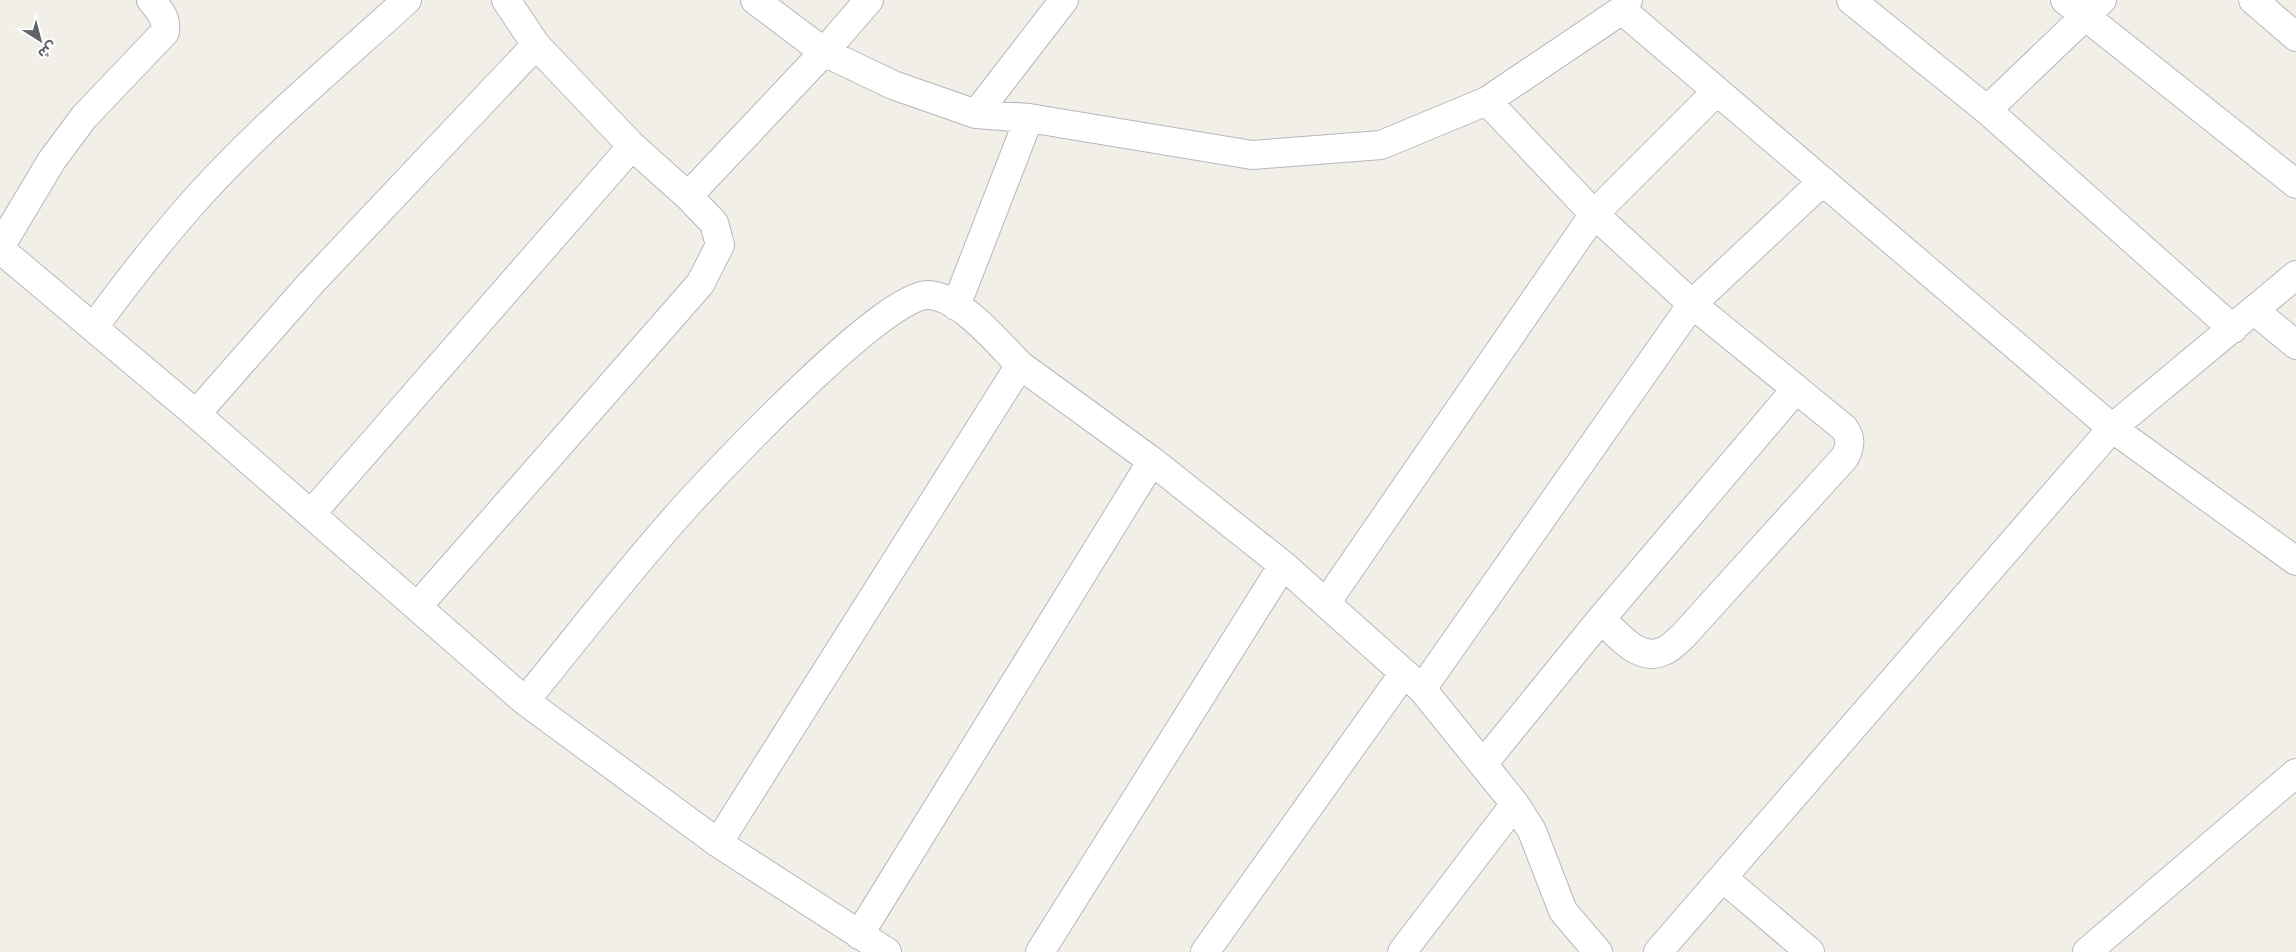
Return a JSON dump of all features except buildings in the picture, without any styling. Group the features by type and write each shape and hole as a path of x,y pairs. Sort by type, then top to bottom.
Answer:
{"street":[{"path":"151,0 162,13 166,23 165,32 84,117 52,160 0,248 196,414 525,701 718,844 887,952"},
{"path":"94,327 139,265 208,187 259,134 406,0"},
{"path":"417,607 700,284 720,245 714,223 688,196 632,146 536,45 506,0"},
{"path":"754,0 824,52 893,86 976,114 1029,118 1252,155 1381,145 1487,101 1625,5 1717,91 2112,428 2296,561"},
{"path":"688,196 824,52 869,0"},
{"path":"976,114 1064,0"},
{"path":"1851,0 1987,110 2233,329"},
{"path":"2253,0 2296,37"},
{"path":"1987,110 2084,5 2296,184"},
{"path":"196,414 311,282 536,45"},
{"path":"1326,603 1594,214 1717,91"},
{"path":"1487,101 1594,214 1692,304 1844,428 1849,435 1850,446 1845,456 1683,636 1665,651 1650,656 1637,651 1601,619"},
{"path":"956,306 1029,118"},
{"path":"311,514 632,146"},
{"path":"1205,952 1413,681 1692,304 1823,181"},
{"path":"1658,952 2112,428 2296,275"},
{"path":"525,701 686,506 768,420 837,354 887,313 908,299 927,294 946,298 971,317 1020,365 1152,461 1283,565 1413,681 1515,804 1532,831 1563,911 1598,952"},
{"path":"2255,311 2296,345"},
{"path":"718,844 1020,365"},
{"path":"1483,764 1601,619 1796,389"},
{"path":"860,935 1152,461"},
{"path":"1040,952 1283,565"},
{"path":"2087,952 2296,773"},
{"path":"1402,952 1515,804"},
{"path":"1722,878 1810,952"}]}
